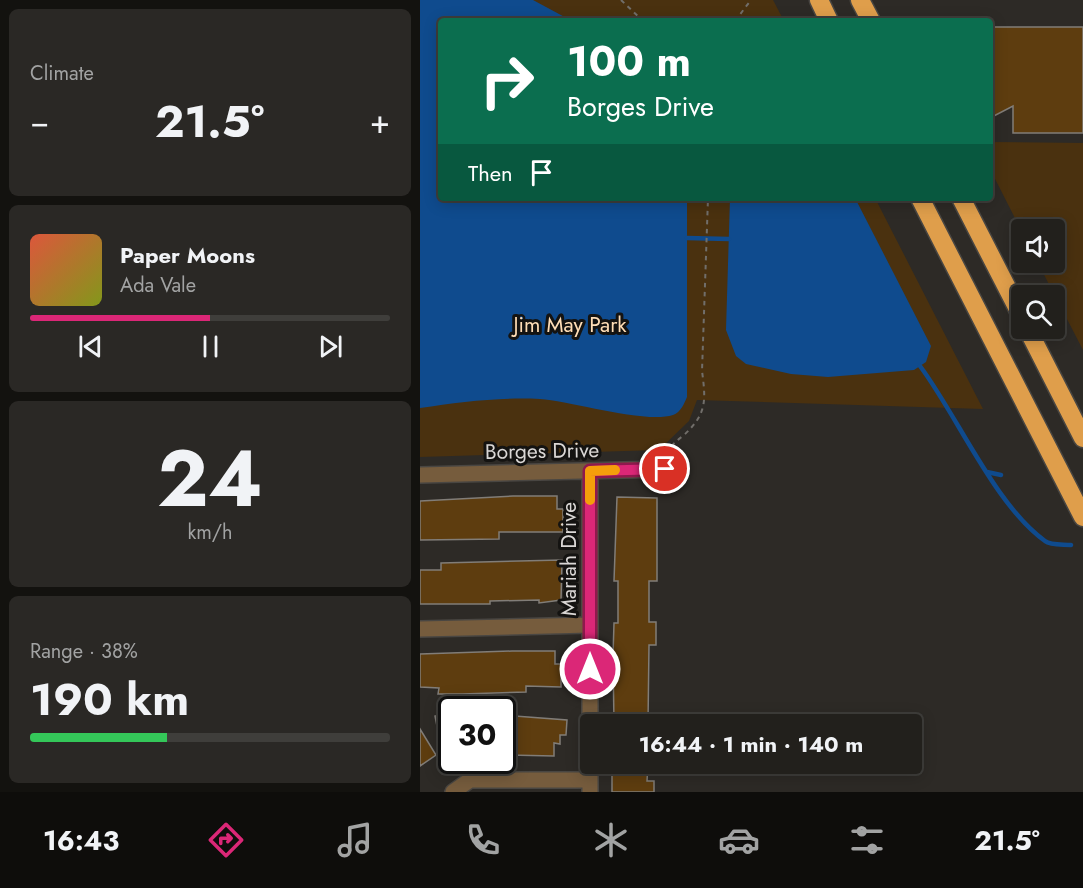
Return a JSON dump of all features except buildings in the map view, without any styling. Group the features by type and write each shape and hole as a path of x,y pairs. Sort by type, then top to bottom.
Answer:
{"highway":[{"path":"819,0 828,18"},
{"path":"860,0 869,18"},
{"path":"922,201 1083,517"},
{"path":"963,201 1011,296"},
{"path":"1033,339 1083,438"}],"street":[{"name":"Borges Drive","path":"420,475 665,469"},
{"name":"Mariah Drive","path":"590,471 591,786"},
{"path":"420,629 590,625"},
{"path":"453,792 470,780 591,786"}],"path":[{"path":"621,0 640,18"},
{"path":"737,18 751,0"},
{"path":"665,469 669,448 695,423 705,403 702,370 708,201"}],"green space":[{"name":"Jim May Park","path":"420,0 773,0 782,18 438,18 438,201 877,201 983,409 697,400 689,421 659,450 420,457"},
{"path":"993,142 1083,143 1083,350 1065,315 1065,285 1049,285 1043,273 1065,273 1065,219 1015,219 993,175"}],"water":[{"path":"420,0 533,0 566,18 438,18 438,201 687,201 687,397 676,414 661,417 645,417 540,399 480,400 420,408"},
{"path":"730,201 857,201 931,346 926,362 914,370 828,377 791,374 746,364 736,356 726,330"}],"waterway":[{"path":"687,238 729,239"},
{"path":"920,366 993,483 1010,506 1048,543 1071,545"},
{"path":"987,472 1001,475"}],"slow traffic":[{"path":"590,500 590,471 615,470"}],"route":[{"path":"590,669 590,471 665,469"}]}
